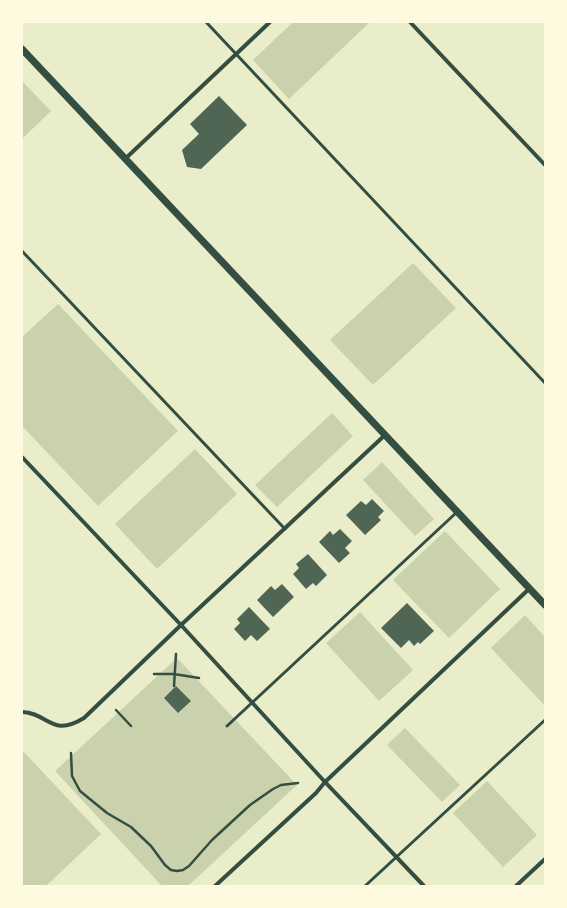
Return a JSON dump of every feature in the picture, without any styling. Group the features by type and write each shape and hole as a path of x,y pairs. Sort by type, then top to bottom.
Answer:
{"street":[{"path":"125,159 270,22"},
{"path":"410,22 545,165"},
{"path":"22,49 545,605"},
{"path":"22,712 31,712 52,724 66,726 75,724 84,718 181,625 386,435"},
{"path":"22,457 424,886"},
{"path":"215,886 316,793 325,782 530,588"},
{"path":"516,886 545,859"}],"lane":[{"path":"206,22 545,383"},
{"path":"22,251 285,529"},
{"path":"227,726 457,511"},
{"path":"365,886 545,720"}],"path":[{"path":"174,686 176,654"},
{"path":"154,674 174,674 199,678"},
{"path":"116,710 131,726"},
{"path":"71,753 72,776 80,791 107,813 131,827 151,846 171,870 177,871 183,870 189,866 212,840 250,805 273,788 281,785 298,783"}],"green space":[{"path":"293,22 370,22 289,99 253,60"},
{"path":"22,81 51,111 22,139"},
{"path":"413,263 456,308 373,385 330,340"},
{"path":"58,304 178,431 98,506 22,426 22,337"},
{"path":"332,413 353,436 277,507 255,485"},
{"path":"195,449 237,494 157,569 115,524"},
{"path":"382,462 434,519 415,536 363,480"},
{"path":"445,531 500,589 449,638 393,580"},
{"path":"360,612 413,670 379,701 326,643"},
{"path":"525,615 545,637 544,705 491,648"},
{"path":"177,658 297,785 188,886 162,886 55,771"},
{"path":"405,728 460,785 442,802 387,745"},
{"path":"22,750 101,834 46,886 22,886"},
{"path":"487,781 537,835 503,867 453,813"}],"building":[{"path":"219,96 247,125 201,169 187,167 182,150 199,134 190,124"},
{"path":"372,499 384,511 378,517 381,520 365,535 346,515 361,501 366,505"},
{"path":"340,529 352,541 345,548 350,553 339,563 319,542 330,531 333,535"},
{"path":"308,554 327,575 316,586 313,583 306,589 293,574 299,568 296,564"},
{"path":"282,584 294,597 273,617 257,600 271,586 275,590"},
{"path":"407,603 434,631 420,644 418,642 414,646 409,640 401,648 381,628"},
{"path":"249,607 270,629 257,641 251,635 245,641 234,629 240,623 237,619"},
{"path":"176,686 191,701 178,713 164,698"}]}
